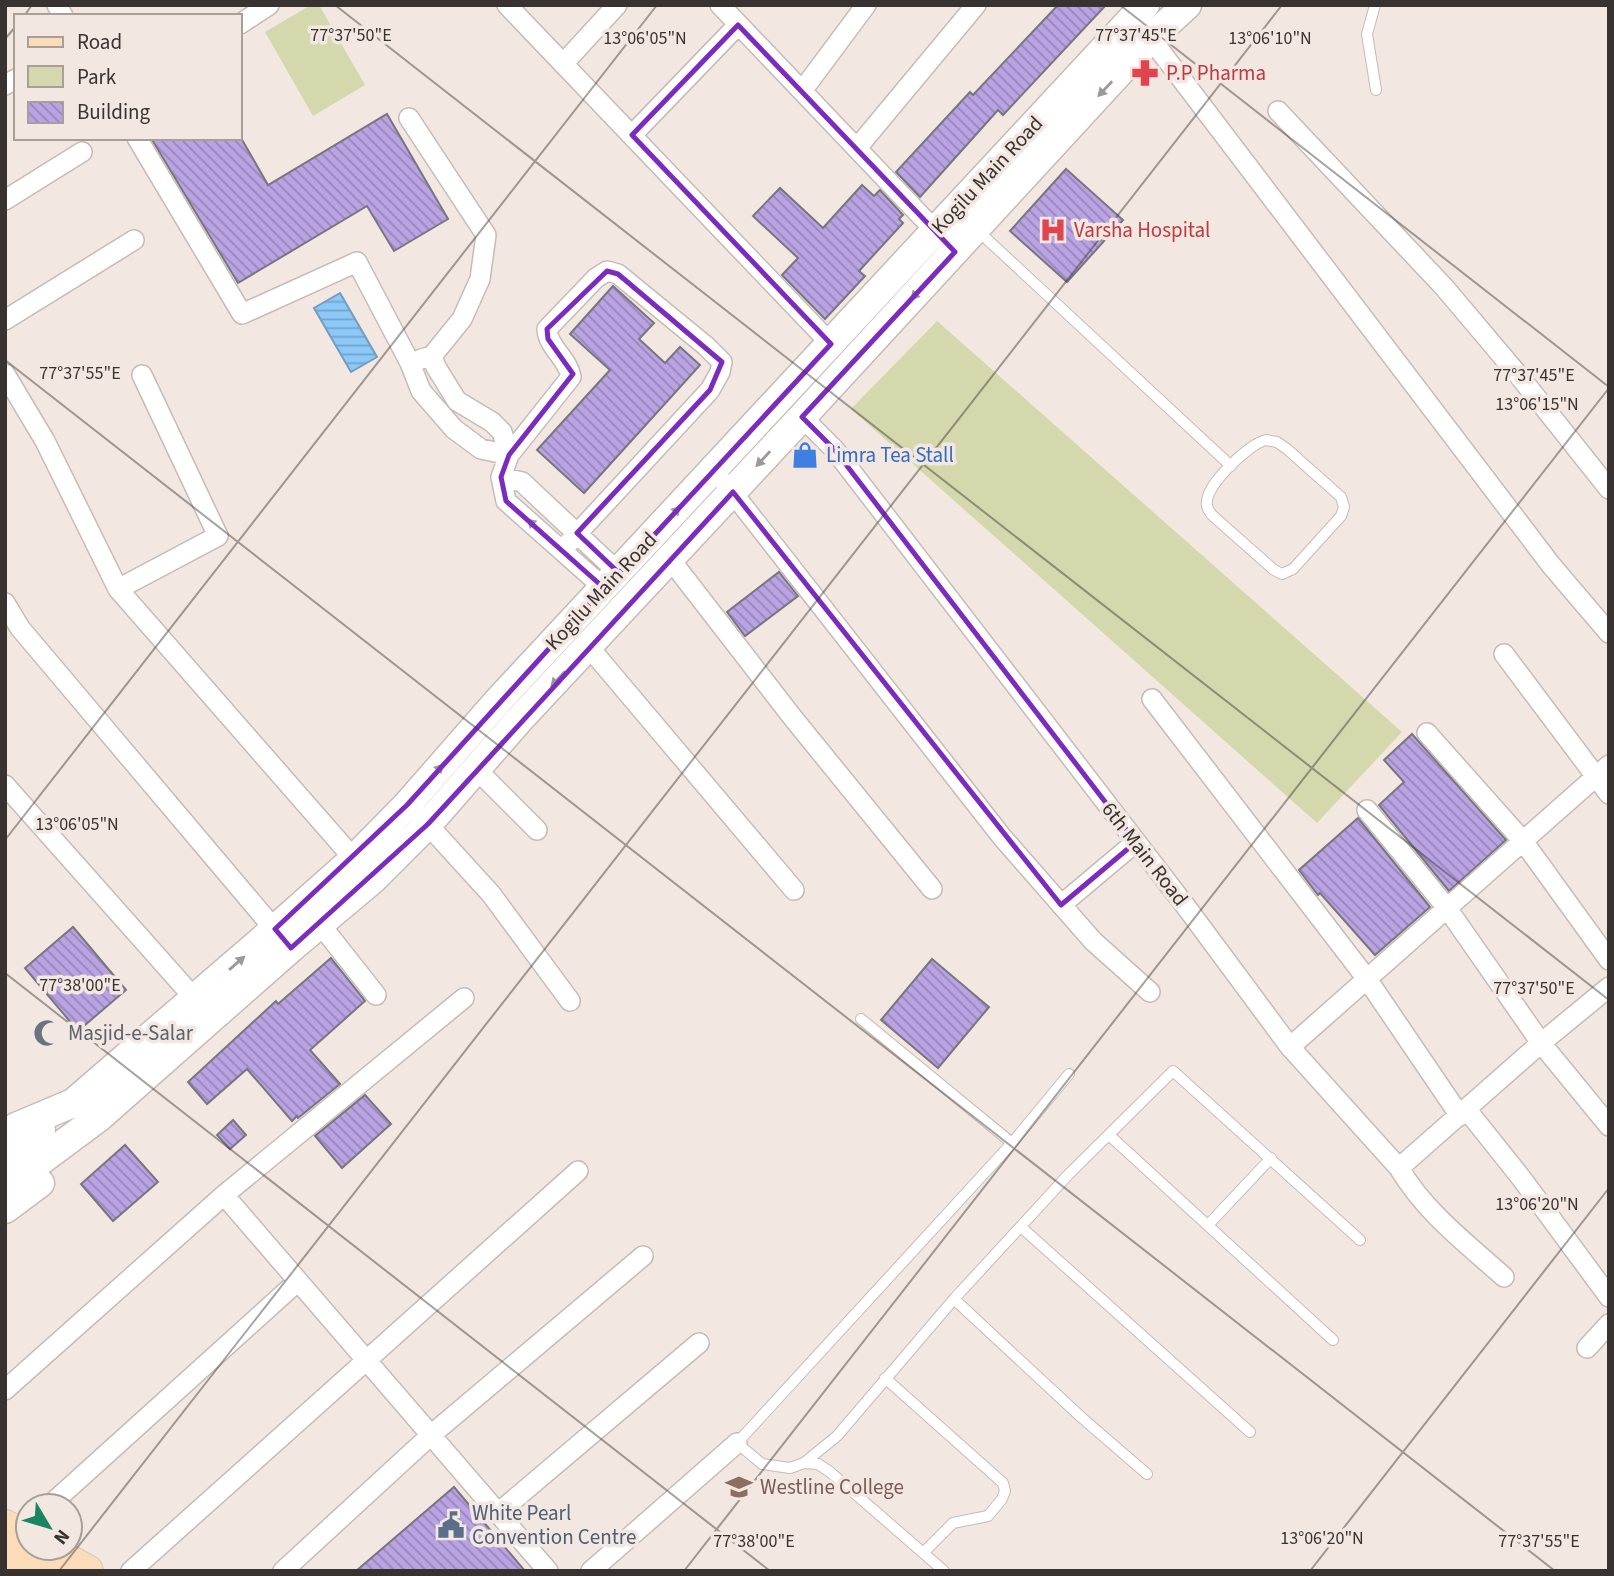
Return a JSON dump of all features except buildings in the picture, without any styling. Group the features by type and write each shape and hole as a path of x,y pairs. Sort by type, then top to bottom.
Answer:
{"main road":[{"name":"Kogilu Main Road","path":"10,1127 73,1103 195,999 283,939 320,924 372,880 428,824 1151,38 1187,5"},
{"name":"Kogilu Main Road","path":"98,1118 283,939 354,859 407,805 498,701 1139,11"},
{"path":"5,1158 73,1103"},
{"path":"5,1187 98,1118"},
{"path":"5,1209 45,1180 98,1118"},
{"path":"69,1562 87,1571"}],"street":[{"path":"242,23 269,5"},
{"path":"507,5 831,344"},
{"path":"563,64 617,5"},
{"path":"803,91 866,5"},
{"path":"857,148 976,5"},
{"path":"721,6 955,252"},
{"path":"1139,11 1151,38 1551,565 1609,634"},
{"path":"632,135 738,25"},
{"path":"1278,111 1444,287 1609,489"},
{"path":"409,118 485,235 480,279 462,319 432,356 410,363"},
{"path":"138,140 242,314 357,262 410,363 421,391 454,429 481,449 509,455"},
{"path":"5,200 82,152"},
{"path":"5,320 134,240"},
{"path":"562,550 710,390 720,372 722,362 618,274 607,271 596,278 547,329 548,339 569,369 571,377 509,455 501,477 506,501 562,550 611,580"},
{"path":"432,356 457,401 492,422 502,432 509,455"},
{"path":"5,374 44,442 118,589 354,859"},
{"path":"118,589 218,536 142,375"},
{"name":"6th Main Road","path":"803,417 834,449 1290,1046 1399,1168 1426,1206 1504,1277"},
{"path":"715,470 1003,836 1093,941 1150,992"},
{"path":"501,477 522,482 577,533 611,580"},
{"path":"670,559 793,718 932,889"},
{"path":"5,603 20,628 283,939"},
{"path":"589,646 794,890"},
{"path":"1504,654 1602,771 1609,794"},
{"path":"1152,699 1367,979 1464,1113 1522,1179 1609,1297"},
{"path":"1427,733 1523,841 1609,960"},
{"path":"476,769 537,830"},
{"path":"1290,1046 1602,771"},
{"path":"5,785 195,999"},
{"path":"407,805 428,824 491,894 570,1001"},
{"path":"1367,810 1447,908 1541,1043 1609,1126"},
{"path":"1061,905 1136,842"},
{"path":"320,924 376,995"},
{"path":"1399,1168 1609,987"},
{"path":"5,1390 224,1195 464,998"},
{"path":"131,1571 578,1171"},
{"path":"224,1195 548,1571"},
{"path":"283,1571 431,1435 643,1256"},
{"path":"64,1492 298,1281"},
{"path":"1587,1348 1609,1324"},
{"path":"498,1513 699,1343"},
{"path":"591,1571 737,1443"}],"lane":[{"path":"1375,5 1367,34 1376,90"},
{"path":"976,229 1231,466"},
{"path":"1261,441 1277,442 1341,497 1344,507 1341,516 1293,569 1278,573 1209,512 1206,500 1209,493 1231,466 1261,441"},
{"path":"861,1019 1012,1143"},
{"path":"1069,1074 1012,1143 737,1443 762,1464 790,1468 804,1463 837,1436 954,1299 1173,1071 1360,1240"},
{"path":"1109,1135 1333,1339"},
{"path":"1208,1225 1271,1158"},
{"path":"1021,1227 1250,1432"},
{"path":"954,1299 1081,1417 1147,1474"},
{"path":"885,1378 1003,1483 1005,1491 998,1507 988,1516 953,1523 924,1552"},
{"path":"804,1463 818,1464 830,1472 944,1571"}],"highlighted area":[{"path":"738,25 955,252 802,417 834,449 1136,842 1061,905 733,492 428,824 291,948 275,929 407,805 604,588 506,501 501,477 509,455 573,374 548,339 547,329 607,271 618,274 722,362 710,390 577,533 619,573 831,344 632,135"}],"green space":[{"path":"311,5 319,5 365,85 313,116 265,32"},
{"path":"937,321 1402,732 1317,823 851,409"}],"water":[{"path":"340,293 377,357 351,372 314,308"}],"place":[{"name":"P.P Pharma","path":"1145,73"},
{"name":"Varsha Hospital","path":"1053,230"},
{"name":"Limra Tea Stall","path":"805,455"},
{"name":"Masjid-e-Salar","path":"47,1033"},
{"name":"Westline College","path":"739,1487"},
{"name":"White Pearl Convention Centre","path":"451,1525"}]}
